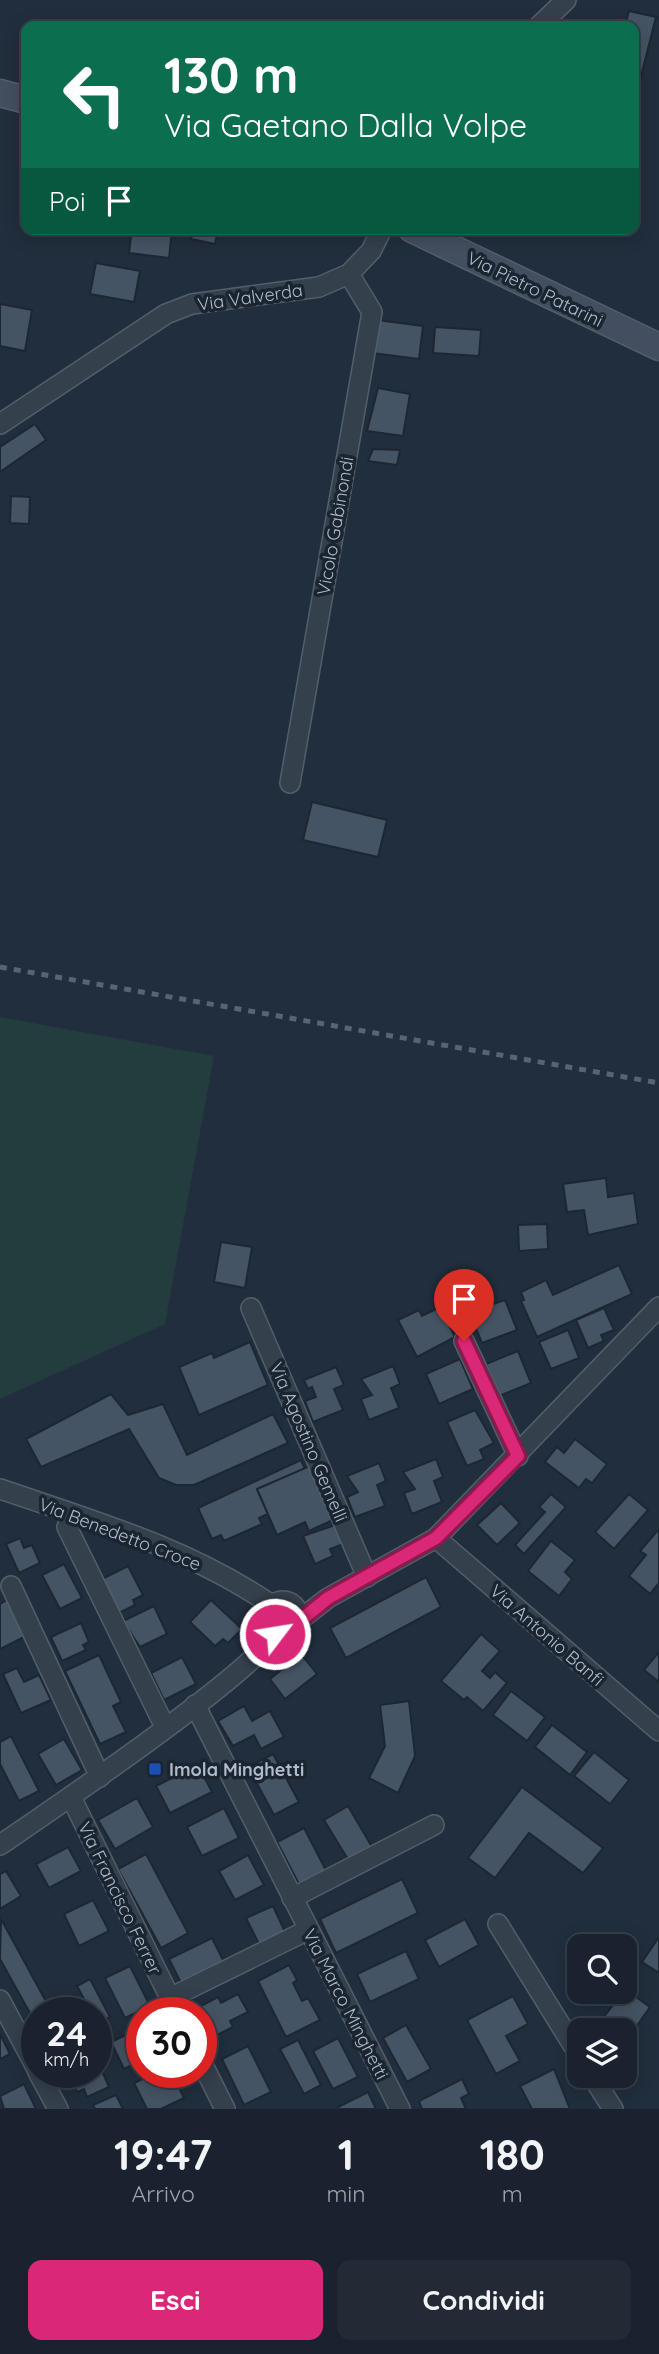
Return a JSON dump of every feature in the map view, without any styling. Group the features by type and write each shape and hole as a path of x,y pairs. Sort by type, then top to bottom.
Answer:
{"main road":[{"path":"0,93 21,99"},
{"name":"Via Pietro Patarini","path":"425,235 659,347"}],"street":[{"path":"544,21 566,0"},
{"name":"Via Valverda","path":"0,424 166,314 192,304 319,286 349,274 371,251 379,235"},
{"name":"Vicolo Gabinondi","path":"290,783 372,312 349,274"},
{"path":"276,1629 290,1629 295,1614 436,1538 659,1307"},
{"name":"Via Agostino Gemelli","path":"251,1308 367,1577"},
{"path":"464,1341 518,1456"},
{"name":"Via Benedetto Croce","path":"0,1489 174,1551 216,1571 273,1605"},
{"path":"67,1527 166,1727"},
{"name":"Via Antonio Banfi","path":"436,1538 659,1731"},
{"path":"11,1586 100,1777"},
{"path":"276,1629 269,1618 273,1605 281,1602 295,1614"},
{"path":"0,1845 100,1777 195,1705 268,1646 276,1629"},
{"name":"Via Marco Minghetti","path":"195,1705 400,2109"},
{"name":"Via Francisco Ferrer","path":"71,1797 170,1997"},
{"path":"292,1898 434,1825"},
{"path":"498,1924 567,2036"},
{"name":"Via Francisco Ferrer","path":"188,1997 308,1930"},
{"path":"0,2000 21,2040"},
{"path":"46,2088 58,2109"},
{"path":"214,2088 225,2109"},
{"path":"600,2088 613,2109"}],"green space":[{"path":"0,1017 214,1056 165,1324 0,1399"}],"building":[{"path":"629,11 656,17 640,80 639,21 626,21"},
{"path":"131,235 171,235 169,258 129,253"},
{"path":"192,235 217,235 215,244 191,239"},
{"path":"96,263 140,271 134,302 90,294"},
{"path":"0,304 32,310 25,351 0,346"},
{"path":"377,320 423,326 419,359 372,353"},
{"path":"435,327 481,330 479,356 433,353"},
{"path":"378,388 410,394 403,436 367,431"},
{"path":"35,424 46,440 0,472 0,447"},
{"path":"373,449 400,450 397,465 368,461"},
{"path":"11,496 30,497 29,524 10,523"},
{"path":"312,802 387,820 378,857 303,840"},
{"path":"606,1178 608,1197 634,1193 638,1224 588,1235 584,1210 567,1212 563,1184"},
{"path":"547,1224 548,1249 519,1251 518,1225"},
{"path":"221,1242 252,1247 245,1288 214,1282"},
{"path":"619,1265 632,1294 537,1337 521,1301 524,1300 521,1292 546,1280 553,1295"},
{"path":"491,1299 493,1304 505,1300 517,1330 482,1343 468,1309"},
{"path":"440,1307 455,1337 417,1357 398,1320 419,1310 422,1316"},
{"path":"604,1308 614,1330 601,1335 604,1341 588,1348 576,1320"},
{"path":"568,1330 579,1358 551,1369 539,1342"},
{"path":"250,1342 268,1385 199,1415 179,1367 212,1353 214,1358"},
{"path":"518,1351 531,1383 499,1396 486,1364"},
{"path":"460,1359 473,1389 439,1404 426,1374"},
{"path":"393,1366 400,1384 391,1388 399,1408 369,1420 361,1399 372,1395 361,1379"},
{"path":"336,1367 344,1385 334,1389 343,1410 313,1422 305,1401 316,1397 312,1387 308,1389 304,1380"},
{"path":"111,1394 128,1415 163,1404 187,1455 273,1414 288,1443 194,1485 176,1485 159,1478 129,1429 41,1467 26,1439"},
{"path":"475,1410 494,1443 480,1450 484,1459 467,1466 447,1422"},
{"path":"575,1439 607,1464 592,1483 586,1479 579,1488 545,1462 557,1447 564,1453"},
{"path":"436,1459 443,1477 434,1481 442,1502 412,1514 404,1493 415,1489 403,1472"},
{"path":"301,1460 305,1469 257,1489 268,1514 259,1518 262,1524 224,1541 221,1535 212,1539 198,1508"},
{"path":"379,1463 386,1481 377,1485 385,1506 355,1517 347,1497 358,1492 347,1476"},
{"path":"312,1465 335,1519 309,1531 305,1522 277,1535 257,1489"},
{"path":"551,1494 566,1507 524,1554 515,1545 545,1512 539,1507"},
{"path":"629,1494 648,1510 614,1549 595,1532"},
{"path":"501,1503 520,1523 497,1545 477,1525"},
{"path":"338,1524 346,1543 330,1549 333,1556 315,1564 303,1536"},
{"path":"659,1529 659,1583 650,1594 629,1576 646,1555 640,1551"},
{"path":"20,1538 24,1548 32,1545 40,1563 19,1573 6,1544"},
{"path":"551,1541 575,1560 565,1572 572,1579 559,1596 528,1571"},
{"path":"64,1564 82,1598 60,1609 42,1575"},
{"path":"128,1566 143,1595 133,1600 135,1605 119,1613 102,1579"},
{"path":"426,1577 441,1607 346,1658 330,1628"},
{"path":"7,1600 24,1637 0,1649 0,1604"},
{"path":"211,1600 242,1629 228,1643 223,1639 215,1646 190,1622"},
{"path":"154,1606 167,1634 140,1647 123,1621"},
{"path":"81,1623 89,1642 83,1645 86,1650 62,1661 51,1637"},
{"path":"481,1634 500,1651 482,1671 490,1678 495,1672 507,1683 483,1711 441,1681"},
{"path":"659,1652 659,1682 644,1670"},
{"path":"301,1654 317,1674 285,1699 270,1679"},
{"path":"99,1655 121,1702 113,1706 126,1732 100,1744 65,1671"},
{"path":"182,1657 196,1684 164,1700 151,1673"},
{"path":"17,1668 24,1682 39,1675 51,1700 21,1713 3,1674"},
{"path":"511,1691 545,1717 527,1741 493,1715"},
{"path":"409,1701 415,1756 398,1793 369,1778 385,1746 380,1705"},
{"path":"244,1706 252,1721 270,1711 284,1737 261,1749 254,1735 233,1746 218,1721"},
{"path":"552,1725 587,1752 570,1775 535,1747"},
{"path":"11,1736 39,1791 19,1801 0,1764 0,1742"},
{"path":"64,1739 82,1770 56,1785 38,1754"},
{"path":"594,1752 629,1780 610,1804 574,1776"},
{"path":"273,1754 299,1802 274,1815 248,1767"},
{"path":"198,1765 212,1792 170,1813 156,1786"},
{"path":"522,1787 603,1848 583,1873 529,1833 495,1878 468,1858"},
{"path":"137,1798 153,1827 115,1849 98,1820"},
{"path":"348,1806 375,1852 352,1866 324,1820"},
{"path":"224,1808 239,1838 202,1856 187,1827"},
{"path":"304,1828 329,1876 302,1890 277,1842"},
{"path":"68,1847 81,1871 49,1888 36,1864"},
{"path":"146,1854 188,1933 161,1948 118,1869"},
{"path":"248,1855 264,1885 235,1900 219,1871"},
{"path":"6,1871 21,1896 0,1909 0,1874"},
{"path":"402,1879 418,1913 336,1953 320,1919"},
{"path":"93,1900 109,1931 79,1946 64,1914"},
{"path":"273,1906 285,1932 259,1944 246,1918"},
{"path":"1,1919 44,1997 21,1997 0,1959"},
{"path":"465,1919 479,1945 439,1967 425,1940"},
{"path":"659,1937 659,1973 642,1962"},
{"path":"212,1938 226,1966 183,1987 169,1959"},
{"path":"406,1951 419,1979 370,2002 357,1974"},
{"path":"289,1965 297,1980 293,1983 302,2001 308,1998 320,2020 286,2037 258,1981"},
{"path":"130,1966 146,1997 126,1997 126,2018 125,2018 105,1978"},
{"path":"90,1979 99,1997 83,1997 77,1986"},
{"path":"238,1994 248,2012 230,2021 233,2027 217,2035 217,1998 221,2003"},
{"path":"513,1996 528,2024 506,2036 520,2061 496,2074 467,2020"},
{"path":"637,1998 650,2007 637,2026 637,2018 603,2018 614,2004 637,2004"},
{"path":"406,2025 431,2069 407,2082 383,2038"},
{"path":"0,2034 10,2054 0,2059"},
{"path":"126,2035 124,2069 112,2044 112,2042"},
{"path":"338,2038 358,2077 333,2089 313,2051"},
{"path":"298,2040 321,2085 304,2094 280,2049"},
{"path":"248,2046 271,2092 244,2105 222,2059"},
{"path":"554,2069 570,2109 532,2109 520,2086"},
{"path":"462,2079 469,2094 461,2098 466,2109 422,2109 419,2101"},
{"path":"21,2086 21,2088 26,2088 36,2109 4,2109 0,2096"},
{"path":"75,2088 107,2088 87,2097 84,2089 77,2092"},
{"path":"136,2088 179,2088 184,2098 161,2109 147,2109"},
{"path":"368,2092 376,2109 339,2109 338,2107"},
{"path":"116,2095 123,2109 95,2109 93,2105"}],"railway":[{"path":"0,967 659,1083"}],"place":[{"name":"Imola Minghetti","path":"155,1769"}],"route":[{"path":"275,1634 276,1629 290,1629 328,1598 436,1538 518,1456 464,1341"}]}
